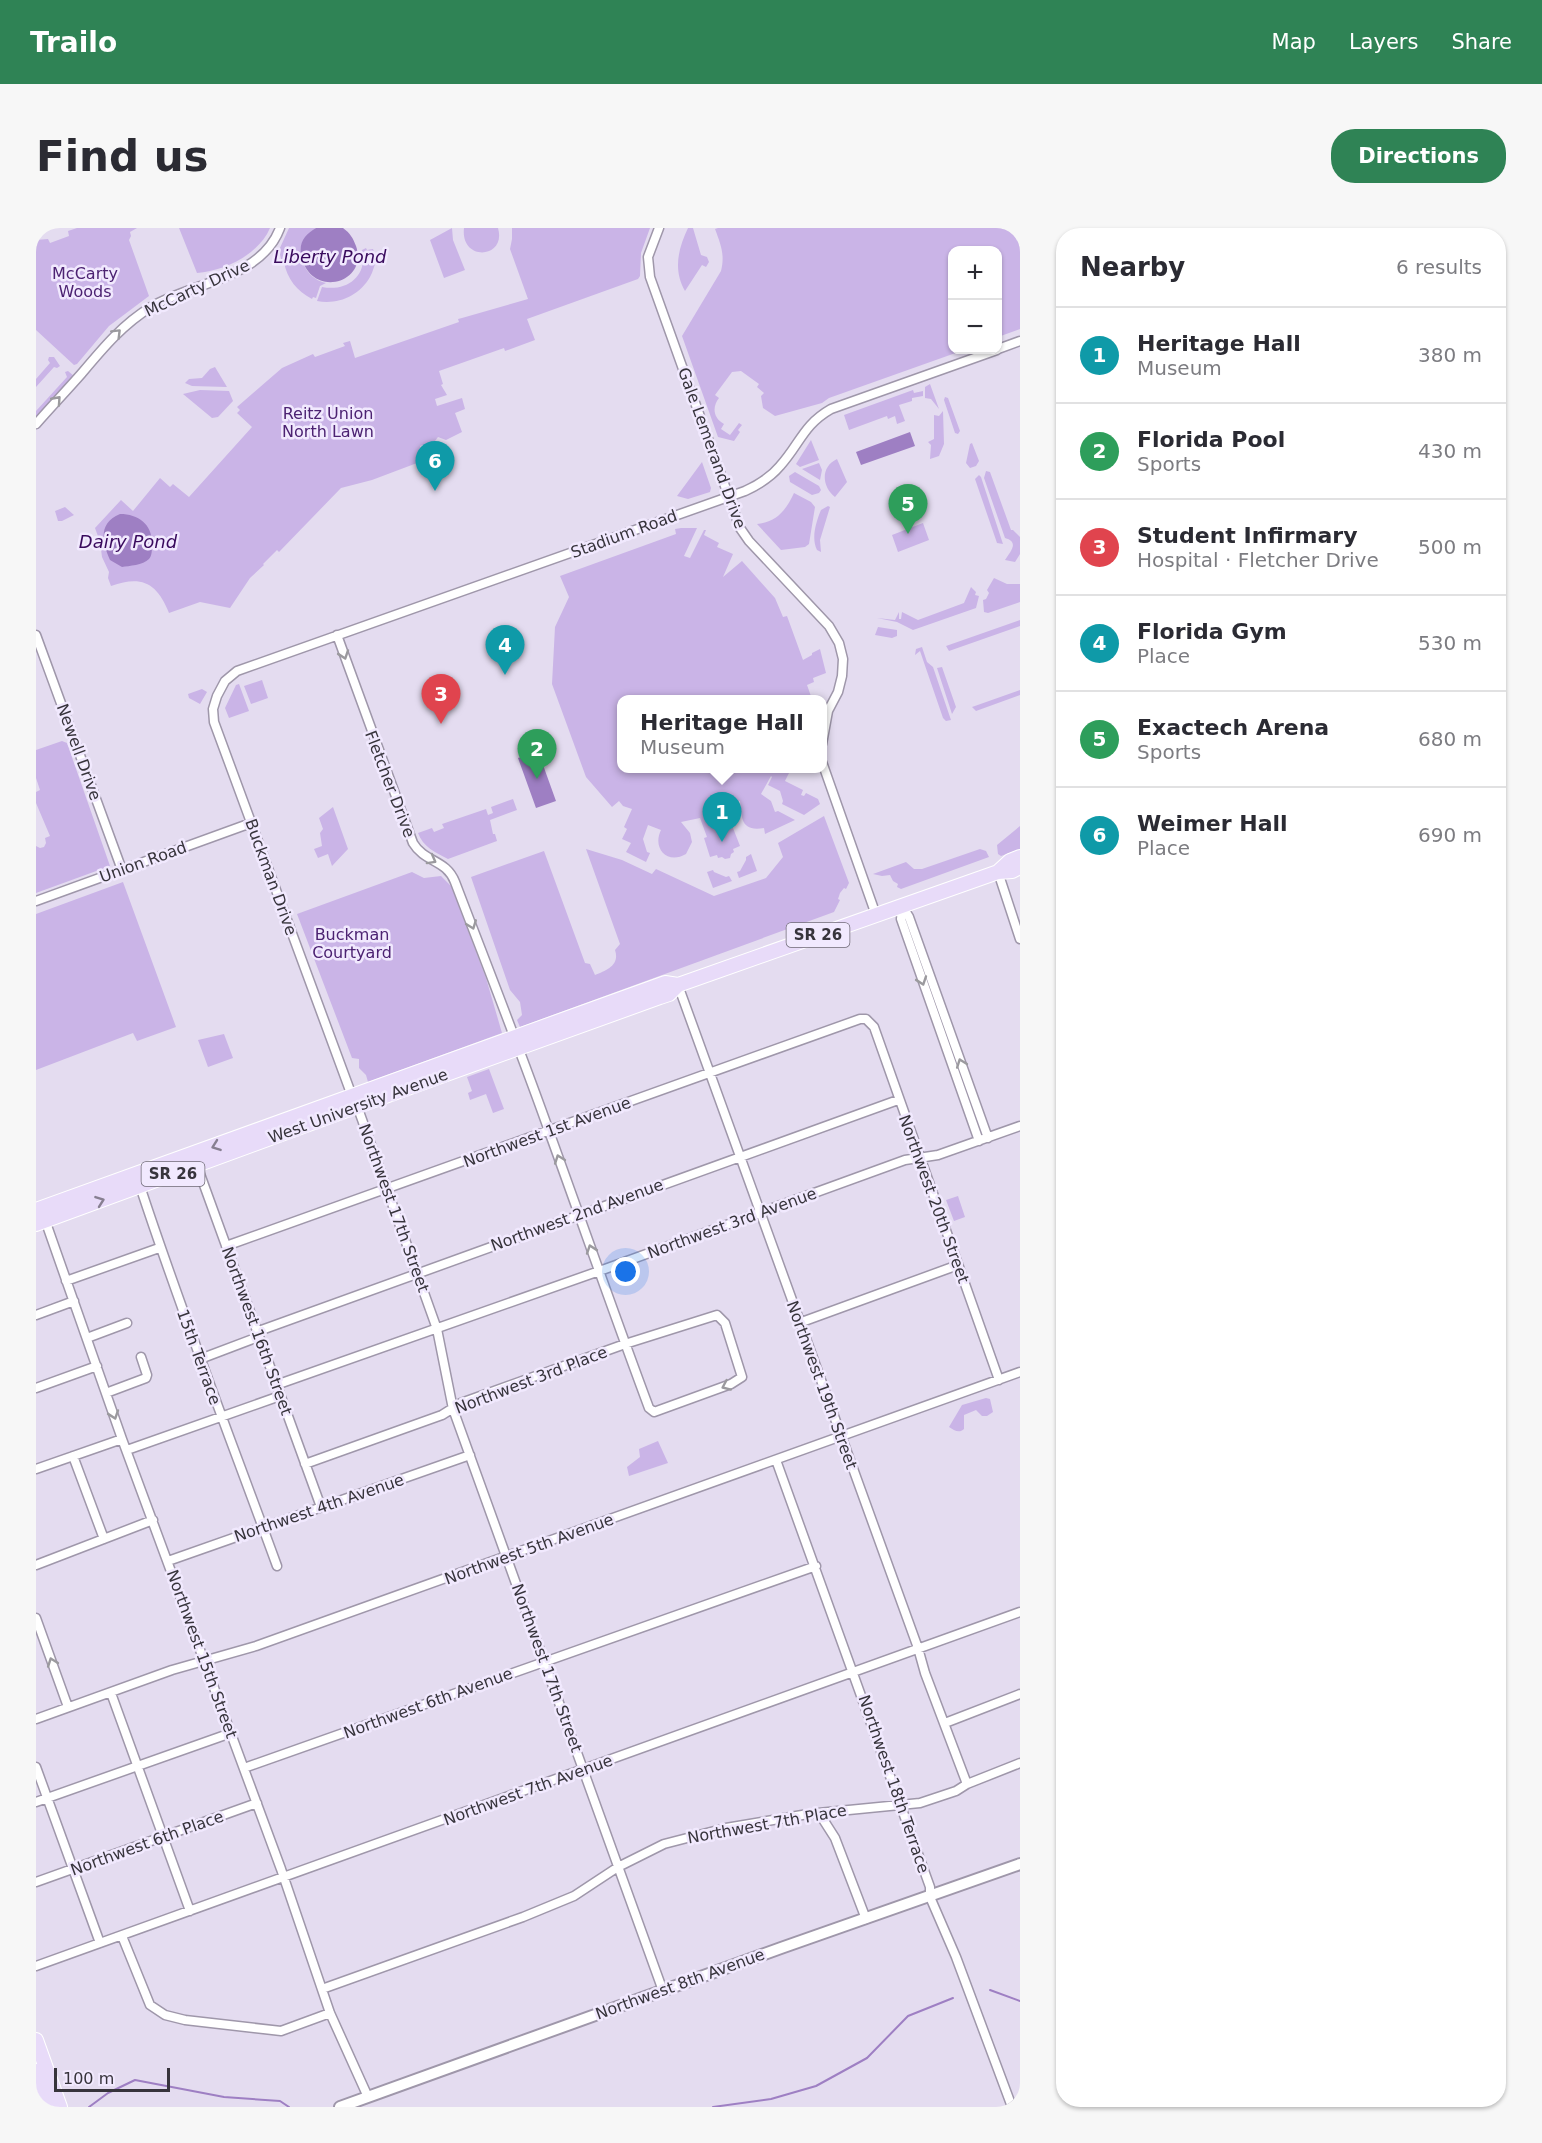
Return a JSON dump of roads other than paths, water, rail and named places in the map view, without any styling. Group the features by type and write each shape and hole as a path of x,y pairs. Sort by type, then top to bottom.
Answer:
{"main road":[{"name":"West University Avenue","path":"998,872 1010,861 1020,857"},
{"name":"West University Avenue","path":"39,1216 516,1043 669,994 678,985 998,872 1012,871 1020,867"},
{"name":"West University Avenue","path":"39,1216 140,1186 194,1160"},
{"path":"36,2040 60,2107"},
{"path":"36,2071 49,2107"}],"street":[{"name":"McCarty Drive","path":"36,424 130,322 169,297 248,266 270,247 280,228"},
{"name":"Gale Lemerand Drive","path":"659,228 648,257 650,277 740,528 829,626 839,643 843,664 841,684 827,716"},
{"name":"Stadium Road","path":"1002,347 1020,341"},
{"name":"Stadium Road","path":"225,681 237,671 729,497 760,484 780,466 803,432 827,412 984,354"},
{"name":"Newell Drive","path":"36,635 122,870"},
{"name":"Fletcher Drive","path":"337,635 410,838 422,855 451,870 549,1131 598,1272 649,1408 654,1412"},
{"name":"Buckman Drive","path":"225,681 215,700 213,717 250,823 354,1101"},
{"path":"826,773 876,915"},
{"name":"Union Road","path":"36,901 250,823"},
{"path":"998,872 1020,939"},
{"path":"902,906 909,916 943,1026 984,1139"},
{"name":"Northwest 19th Street","path":"678,985 967,1784"},
{"name":"Northwest 1st Avenue","path":"226,1246 388,1190 860,1019 868,1020"},
{"name":"Northwest 20th Street","path":"868,1020 873,1025 999,1380"},
{"name":"Northwest 2nd Avenue","path":"200,1359 257,1334 416,1273 898,1100"},
{"name":"Northwest 17th Street","path":"354,1101 437,1329 453,1408 663,1990"},
{"name":"Northwest 3rd Avenue","path":"276,1385 598,1272 905,1160 938,1155 1020,1126"},
{"name":"Northwest 16th Street","path":"194,1160 321,1507"},
{"name":"15th Terrace","path":"140,1186 159,1248 277,1566"},
{"name":"Northwest 15th Street","path":"39,1216 74,1301 122,1439 284,1877 330,2013 369,2097"},
{"path":"66,1281 159,1248"},
{"path":"799,1323 958,1265"},
{"path":"36,1315 74,1301"},
{"name":"Northwest 3rd Place","path":"305,1464 442,1415 461,1403 625,1344 717,1315 723,1319 742,1377 731,1384 654,1412"},
{"path":"87,1338 128,1323"},
{"path":"106,1394 146,1378 141,1357"},
{"path":"36,1388 97,1366"},
{"name":"Northwest 5th Avenue","path":"36,1719 172,1670 256,1646 1020,1372"},
{"path":"127,1450 280,1396"},
{"path":"36,1469 122,1439"},
{"name":"Northwest 4th Avenue","path":"168,1561 470,1455"},
{"path":"72,1456 104,1539"},
{"name":"Northwest 18th Terrace","path":"776,1460 902,1806 930,1887 930,1897 956,1957 1012,2107"},
{"path":"36,1565 153,1520"},
{"name":"Northwest 6th Avenue","path":"244,1768 816,1566"},
{"name":"Northwest 7th Avenue","path":"36,1966 392,1840 1020,1612"},
{"path":"36,1618 68,1707"},
{"path":"111,1693 190,1911"},
{"path":"945,1723 1020,1694"},
{"path":"36,1802 231,1734"},
{"name":"Northwest 7th Place","path":"322,1989 523,1917 574,1896 618,1867 664,1844 726,1828 819,1813 902,1806 956,1791 967,1784 1020,1763"},
{"path":"36,1767 100,1943"},
{"name":"Northwest 6th Place","path":"36,1882 257,1803"},
{"path":"819,1813 835,1838 866,1919"},
{"name":"Northwest 8th Avenue","path":"340,2107 1020,1864"},
{"path":"122,1936 150,2005 165,2015 185,2020 281,2031 330,2013"}],"water":[{"name":"Liberty Pond","path":"316,228 343,228 356,246 358,259 354,270 336,282 325,282 315,278 306,268 301,254 301,245 306,235"},
{"path":"910,432 915,446 861,465 856,452"},
{"name":"Dairy Pond","path":"120,514 133,516 147,526 152,538 152,549 151,556 146,561 122,567 110,560 104,540 105,528 108,522"},
{"path":"538,751 556,801 536,808 518,758"}],"waterway":[{"path":"990,1990 1020,2001"},
{"path":"713,2107 771,2099 816,2086 867,2058 908,2016 953,1998"},
{"path":"89,2107 108,2093 135,2080 224,2097 280,2101 289,2107"}],"place":[{"name":"Weimer Hall","path":"435,491"},
{"name":"Exactech Arena","path":"908,534"},
{"name":"Florida Gym","path":"505,675"},
{"name":"Student Infirmary","path":"441,724"},
{"name":"Florida Pool","path":"537,779"},
{"name":"Heritage Hall","path":"722,842"}],"park label":[{"name":"McCarty Woods","path":"85,282"},
{"name":"Reitz Union North Lawn","path":"328,422"},
{"name":"Buckman Courtyard","path":"352,943"}]}
